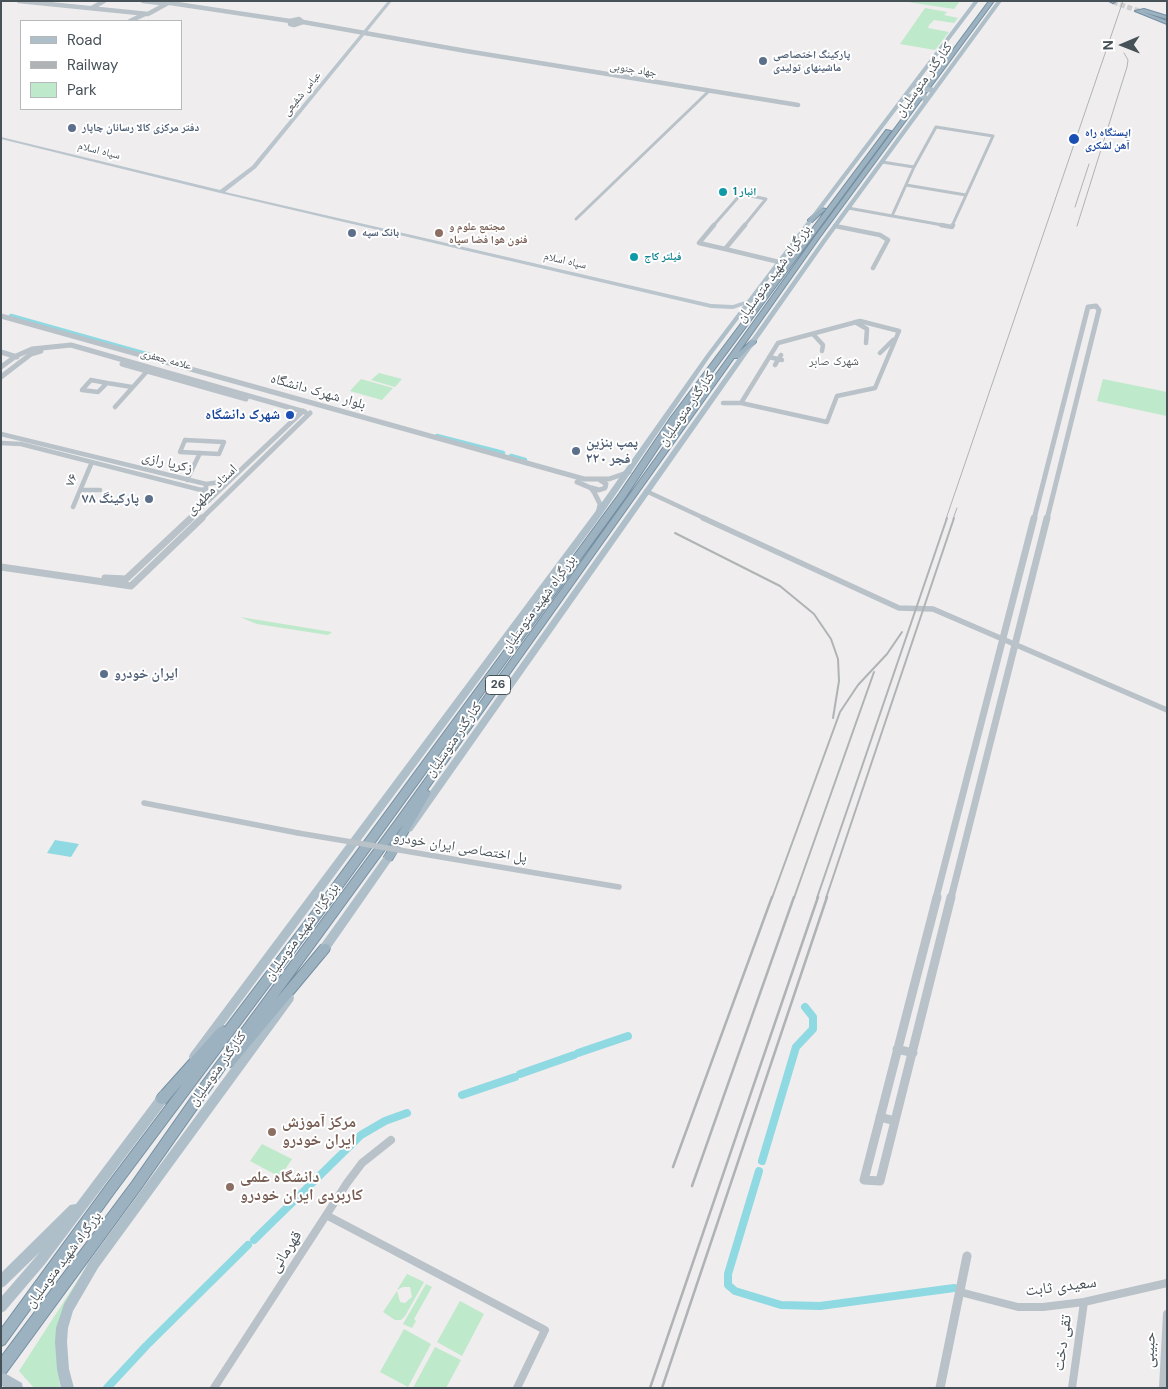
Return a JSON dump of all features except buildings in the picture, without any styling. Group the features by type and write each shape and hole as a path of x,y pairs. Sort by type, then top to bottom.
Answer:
{"highway":[{"name":"بزرگراه شهید متوسلیان","path":"1,1340 513,646 622,496 674,419 843,190 986,1"},
{"name":"بزرگراه شهید متوسلیان","path":"3,1367 453,747 709,387 992,1"},
{"path":"979,20 1000,1"},
{"path":"1144,10 1167,20 1137,11 1144,10"},
{"path":"1144,12 1167,20"},
{"path":"862,189 872,164"},
{"path":"810,221 843,190"},
{"path":"709,387 754,341"},
{"path":"389,857 453,747"},
{"path":"204,1089 238,1052 309,964 325,948"},
{"path":"162,1099 268,978"}],"main road":[{"name":"عباس شفیعی","path":"224,192 254,167 391,1"},
{"name":"کنارگذر متوسلیان","path":"1,1307 41,1260 99,1184 629,472 662,420 779,262 882,128 921,73 936,58 977,1"},
{"name":"کنارگذر متوسلیان","path":"68,1388 63,1369 62,1328 68,1308 94,1264 325,948 578,591 646,491 848,208 1000,1"},
{"path":"936,58 918,83 916,87 918,89 932,90 963,52"},
{"path":"882,128 907,97 919,95 925,97 925,100 893,149"},
{"name":"سپاه اسلام","path":"1,138 711,306 733,307 751,301"},
{"path":"214,188 238,181 238,189 248,196"},
{"name":"سپاه اسلام","path":"192,184 248,196 258,200"},
{"path":"711,306 738,314 739,317"},
{"path":"513,646 561,564"},
{"path":"1,1282 99,1184"},
{"path":"1,1377 17,1388"}],"street":[{"path":"19,1 91,7 104,1"},
{"path":"36,1 146,13"},
{"path":"91,7 100,1"},
{"path":"144,1 170,3"},
{"path":"157,1 290,22"},
{"path":"132,20 170,3"},
{"name":"جهاد جنوبی","path":"290,22 299,19 303,22 363,34"},
{"name":"جهاد جنوبی","path":"290,22 298,25 798,105"},
{"path":"298,25 303,22"},
{"path":"576,219 708,91"},
{"path":"848,208 952,227 993,136 936,127 914,167 892,216"},
{"path":"882,162 914,167"},
{"path":"906,185 966,195"},
{"path":"725,249 766,199 741,194 699,243 779,262"},
{"path":"835,226 880,235 888,240 873,268"},
{"path":"1096,306 1099,310 1085,365 880,1181 864,1180 1088,307 1096,306"},
{"name":"بلوار شهرک دانشگاه","path":"1,318 504,459 583,483 591,488"},
{"path":"741,403 778,343 854,322 868,321 899,331 880,353"},
{"path":"854,322 867,329 866,342"},
{"path":"813,334 823,345 822,351"},
{"path":"723,403 741,403 827,422 838,396 875,388 893,340"},
{"name":"علامه جعفری","path":"1,367 13,358 32,349 62,344 305,414"},
{"name":"علامه جعفری","path":"1,377 39,351 63,348 149,368"},
{"path":"1,352 22,361"},
{"path":"1,360 13,358"},
{"path":"769,358 780,358 774,365"},
{"path":"1074,362 1085,365"},
{"path":"115,407 149,368"},
{"path":"107,383 98,392 82,390 91,380 132,387"},
{"name":"استاد مطهری","path":"14,566 120,580 126,579 229,481 305,414"},
{"name":"استاد مطهری","path":"14,566 131,586 305,414"},
{"name":"زکریا رازی","path":"1,434 102,462 170,482 201,490 206,489 206,484 102,462 92,462 21,444 2,442"},
{"path":"2,442 9,436"},
{"path":"185,440 224,442 219,454 200,453 180,452 185,440"},
{"path":"187,480 200,453"},
{"name":"بلوار شهرک دانشگاه","path":"504,459 584,479 600,480 629,472"},
{"name":"۷۶","path":"73,507 92,462"},
{"path":"170,482 175,477"},
{"path":"591,488 598,490 605,488 606,484 600,480"},
{"path":"206,484 229,481"},
{"path":"591,488 598,498 598,514"},
{"path":"80,490 100,490"},
{"path":"201,490 206,495 206,503"},
{"path":"646,491 899,608 933,610 1003,638 1167,710"},
{"path":"1038,502 1050,504"},
{"path":"1,562 14,566"},
{"path":"1,567 14,566"},
{"path":"962,798 976,802"},
{"name":"پل اختصاصی ایران خودرو","path":"144,803 438,858 619,887"},
{"path":"930,924 944,928"},
{"path":"898,1049 913,1053"},
{"path":"880,1117 895,1121"},
{"name":"قهرمانی","path":"214,1388 326,1215 362,1163 391,1140"},
{"path":"326,1215 545,1330 517,1388"},
{"path":"940,1388 967,1256"},
{"name":"سعیدی ثابت","path":"960,1292 1018,1307 1043,1307 1084,1302 1167,1283"},
{"name":"تقی دخت","path":"1072,1388 1084,1302"},
{"name":"حبیبی","path":"1163,1388 1167,1314"}],"green space":[{"path":"901,1 960,1 954,9"},
{"path":"925,8 947,12 944,15 958,18 954,23 934,20 929,25 928,28 949,32 935,50 900,44"},
{"path":"379,373 402,379 395,387 371,380"},
{"path":"361,379 393,388 382,400 350,391"},
{"path":"1103,379 1167,392 1167,416 1097,401"},
{"path":"240,617 332,632 328,635 257,624"},
{"path":"262,1144 292,1159 280,1177 250,1161"},
{"path":"85,1269 67,1300 57,1353 60,1388 34,1388 19,1371"},
{"path":"407,1274 424,1282 405,1316 401,1320 395,1320 383,1312 397,1291 400,1302 405,1303 412,1297 410,1287 403,1287 397,1290"},
{"path":"426,1284 432,1287 414,1319 416,1321 412,1328 403,1324"},
{"path":"460,1301 484,1314 462,1356 437,1342"},
{"path":"404,1329 431,1344 408,1387 380,1372"},
{"path":"435,1347 461,1360 446,1388 413,1388"}],"water":[{"path":"55,840 79,844 71,857 47,853"}],"waterway":[{"path":"11,316 153,356"},
{"path":"437,436 503,453"},
{"path":"511,456 525,460"},
{"path":"762,1161 796,1047 813,1029 813,1017 805,1007"},
{"path":"578,1053 628,1036"},
{"path":"520,1074 574,1055"},
{"path":"462,1095 515,1077"},
{"path":"254,1240 361,1135 385,1121 407,1113"},
{"path":"759,1171 728,1274 728,1285 735,1291 781,1305 820,1306 954,1288"},
{"path":"148,1344 248,1245"},
{"path":"107,1388 146,1346"}],"tunnel":[{"path":"1113,2 1142,12"}],"railway":[{"path":"946,519 1123,1"},
{"path":"1077,226 1127,67 1128,60 1124,53"},
{"path":"1075,207 1089,164"},
{"path":"953,519 957,508"},
{"path":"817,898 947,518"},
{"path":"826,898 954,518"},
{"path":"675,533 780,586 814,614 831,639 838,659 839,681 833,718"},
{"path":"772,898 840,712 858,685 887,654 902,632"},
{"path":"794,898 874,672"},
{"path":"673,1167 772,897"},
{"path":"692,1186 794,897"},
{"path":"650,1388 818,897"},
{"path":"662,1388 827,897"}],"place":[{"name":"پارکینگ اختصاصی ماشینهای تولیدی","path":"763,61"},
{"name":"دفتر مرکزی کالا رسانان چاپار","path":"72,128"},
{"name":"ایستگاه راه آهن لشکری","path":"1074,139"},
{"name":"انبار 1","path":"723,192"},
{"name":"بانک سپه","path":"352,233"},
{"name":"مجتمع علوم و فنون هوا فضا سپاه","path":"439,233"},
{"name":"فیلتر کاج","path":"634,257"},
{"name":"شهرک دانشگاه","path":"290,415"},
{"name":"پمپ بنزین ۲۲۰ فجر","path":"576,451"},
{"name":"پارکینگ ۷۸","path":"149,499"},
{"name":"ایران خودرو","path":"104,674"},
{"name":"مرکز آموزش ایران خودرو","path":"272,1132"},
{"name":"دانشگاه علمی کاربردی ایران خودرو","path":"230,1187"}],"district":[{"name":"شهرک صابر","path":"834,362"}]}
